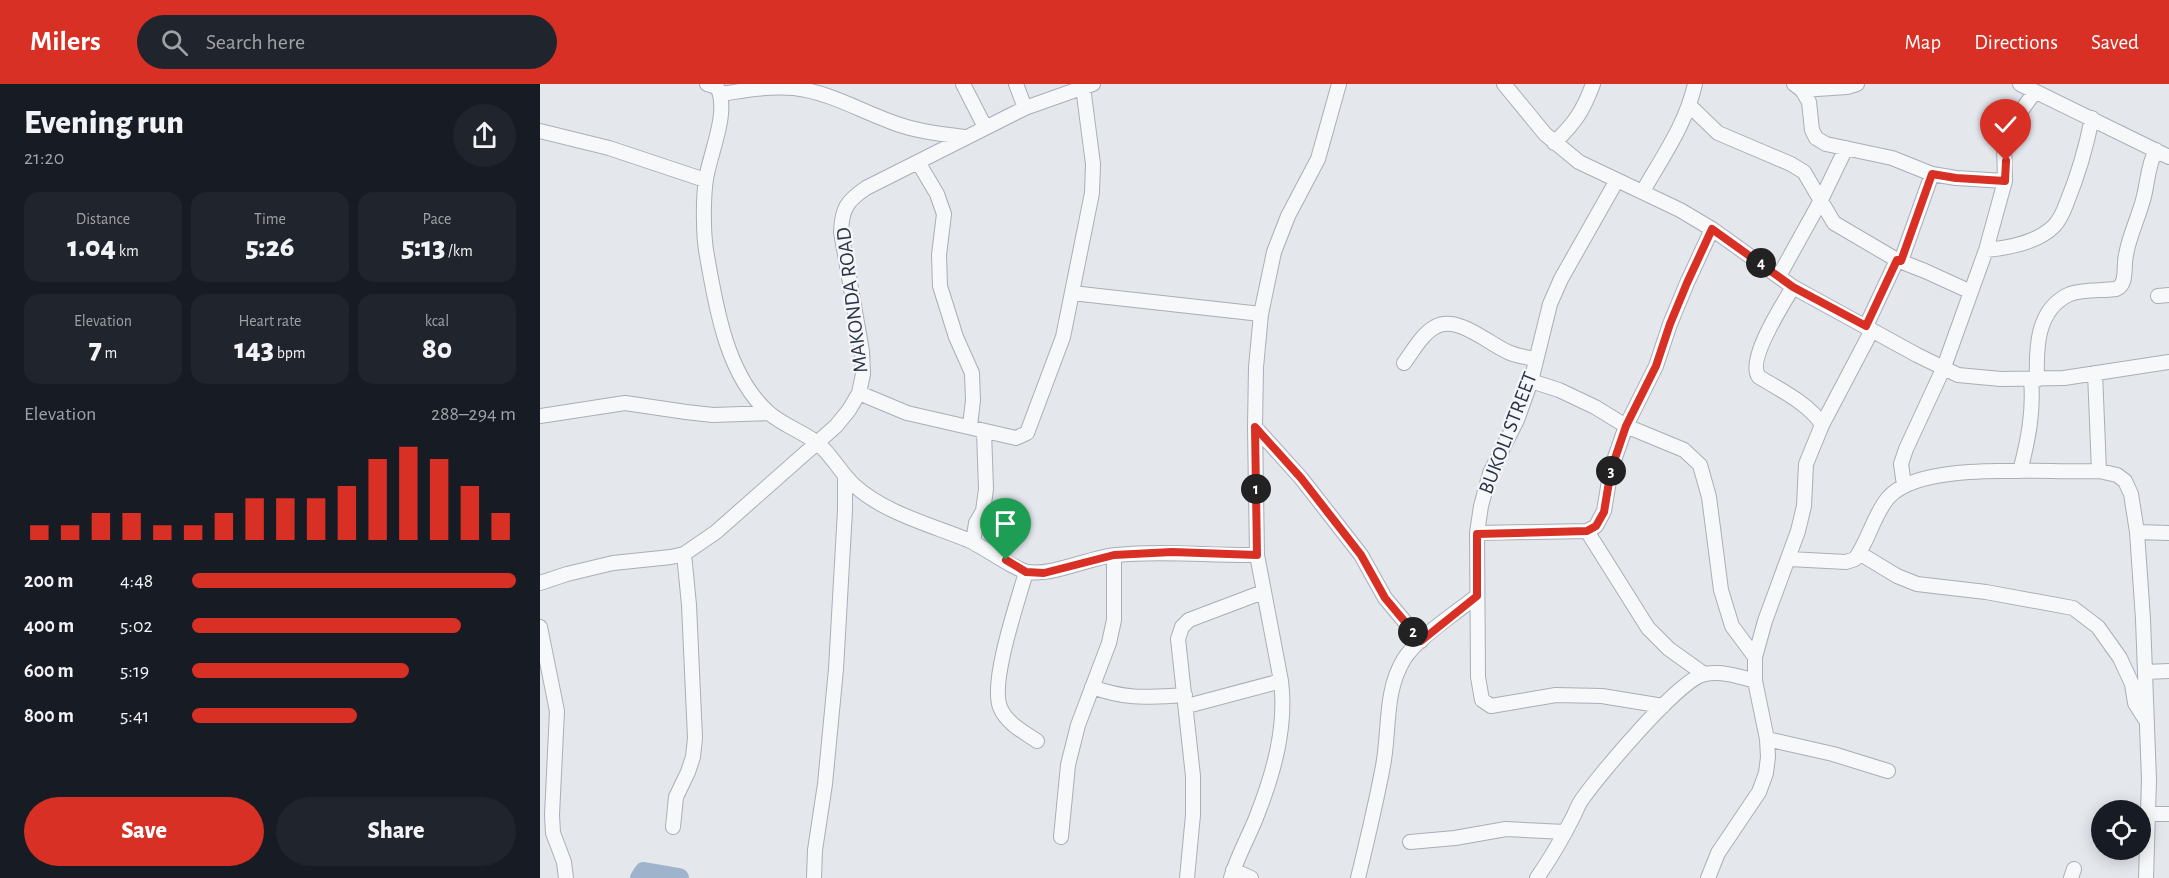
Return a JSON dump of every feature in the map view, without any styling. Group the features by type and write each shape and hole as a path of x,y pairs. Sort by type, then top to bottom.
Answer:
{"street":[{"path":"963,84 985,127"},
{"path":"1016,84 1025,108"},
{"path":"1251,878 1232,874 1272,771 1282,725 1281,681 1257,555 1255,427 1256,367 1261,314 1274,252 1288,216 1318,159 1339,84"},
{"path":"1504,84 1554,143 1579,162 1643,191 1712,229 1793,287 1958,375 1974,378 2034,380 2064,378 2169,362"},
{"path":"1554,143 1584,109 1593,84"},
{"path":"1643,191 1684,120 1695,84"},
{"path":"1798,87 1847,87 1857,84"},
{"path":"2020,84 2034,93 2092,118 2169,156"},
{"path":"860,393 907,413 1016,438 1030,430 1062,337 1092,193 1093,164 1088,85"},
{"name":"MAKONDA ROAD","path":"540,583 613,563 684,554 716,532 836,426 860,393 863,374 862,351 841,232 842,214 851,198 866,188 985,127 1025,108 1088,85"},
{"path":"965,137 933,133 891,122 826,94 793,88 715,87 721,105 705,180 705,245 718,320 734,362 746,385 769,413 817,443 856,487 877,501 973,542 1026,572 1044,573 1114,555 1172,552 1257,555"},
{"path":"1798,87 1809,102 1812,129 1816,138 1826,144 1892,158 1932,174 2005,181"},
{"path":"1904,485 1901,464 1906,449 1944,367 1986,250 2005,181 2006,132 2034,93"},
{"path":"1690,106 1718,133 1791,164 1804,172 1814,185 1820,202 1834,223 1899,261 1971,292"},
{"path":"1986,250 2013,246 2041,235 2055,225 2076,181 2085,154 2092,118"},
{"path":"540,131 609,148 705,180"},
{"path":"1779,276 1820,202 1846,148"},
{"path":"2020,471 2029,435 2037,348 2042,323 2059,301 2071,294 2116,290 2122,287 2126,254 2144,198 2150,163 2156,150"},
{"path":"918,162 937,194 944,214 939,255 940,286 956,337 972,374 974,400 970,426"},
{"path":"1708,878 1718,853 1759,792 1766,772 1767,739 1755,681 1755,657 1765,621 1789,559 1804,506 1806,464 1899,261 1932,174"},
{"name":"BUKOLI STREET","path":"1617,180 1561,279 1550,304 1531,381 1517,420 1490,473 1481,506 1477,534 1478,677 1482,700 1491,706 1556,695 1602,696 1664,706"},
{"path":"1477,534 1587,531 1596,526 1604,512 1611,470 1626,426 1656,366 1682,293 1712,229"},
{"path":"1793,287 1765,338 1754,367 1755,372 1759,377 1808,408 1817,416 1822,425"},
{"path":"1072,293 1261,314"},
{"path":"1404,363 1422,339 1435,327 1446,323 1468,329 1508,352 1535,359"},
{"path":"2095,373 2099,471"},
{"path":"1531,381 1559,390 1595,407 1626,426 1684,450 1700,465 1709,497 1721,590 1732,626 1755,657"},
{"path":"540,416 625,402 713,415 769,413"},
{"path":"1255,427 1301,478 1361,555 1385,598 1421,641"},
{"path":"973,542 976,523 983,511 986,489 984,430"},
{"path":"1789,559 1846,562 1855,559 1860,553 1877,514 1889,497 1904,485 1915,480 1957,473 2020,471 2099,471 2117,475 2125,481 2131,494 2137,532 2145,672 2149,800"},
{"path":"814,878 815,850 825,784 836,669 845,476"},
{"path":"1587,531 1648,628 1669,649 1704,674"},
{"path":"2137,532 2169,533"},
{"path":"1860,553 1897,576 1917,584 1965,589 2073,608 2098,627 2120,658 2132,684 2136,703 2146,721"},
{"path":"673,827 676,797 693,757 695,738 689,605 684,554"},
{"path":"1061,837 1068,765 1078,725 1109,643 1114,620 1114,555"},
{"path":"1026,572 1007,636 998,696 999,707 1008,720 1037,741"},
{"path":"1187,878 1193,796 1186,701 1178,639 1182,627 1189,620 1263,592"},
{"path":"1358,878 1384,764 1388,706 1395,677 1405,657 1421,641 1477,596"},
{"path":"540,627 557,711 552,815 547,834 564,862 566,878"},
{"path":"2145,672 2169,671"},
{"path":"1537,878 1581,800 1622,750 1694,678 1704,674 1729,673 1755,681"},
{"path":"1092,687 1115,695 1186,701 1281,681"},
{"path":"1767,739 1833,754 1888,771"},
{"path":"2151,814 2169,814"},
{"path":"1410,842 1506,829 1565,832"},
{"path":"2146,878 2147,860"}],"waterway":[{"path":"640,878 644,872 679,878"}],"route":[{"path":"1006,560 1026,572 1044,573 1114,555 1172,552 1257,555 1255,427 1301,478 1361,555 1385,598 1421,641 1477,596 1477,534 1587,531 1596,526 1604,512 1611,470 1626,426 1656,366 1670,324 1712,229 1793,287 1866,326 1897,260 1901,261 1932,174 2005,181 2006,161"}]}
